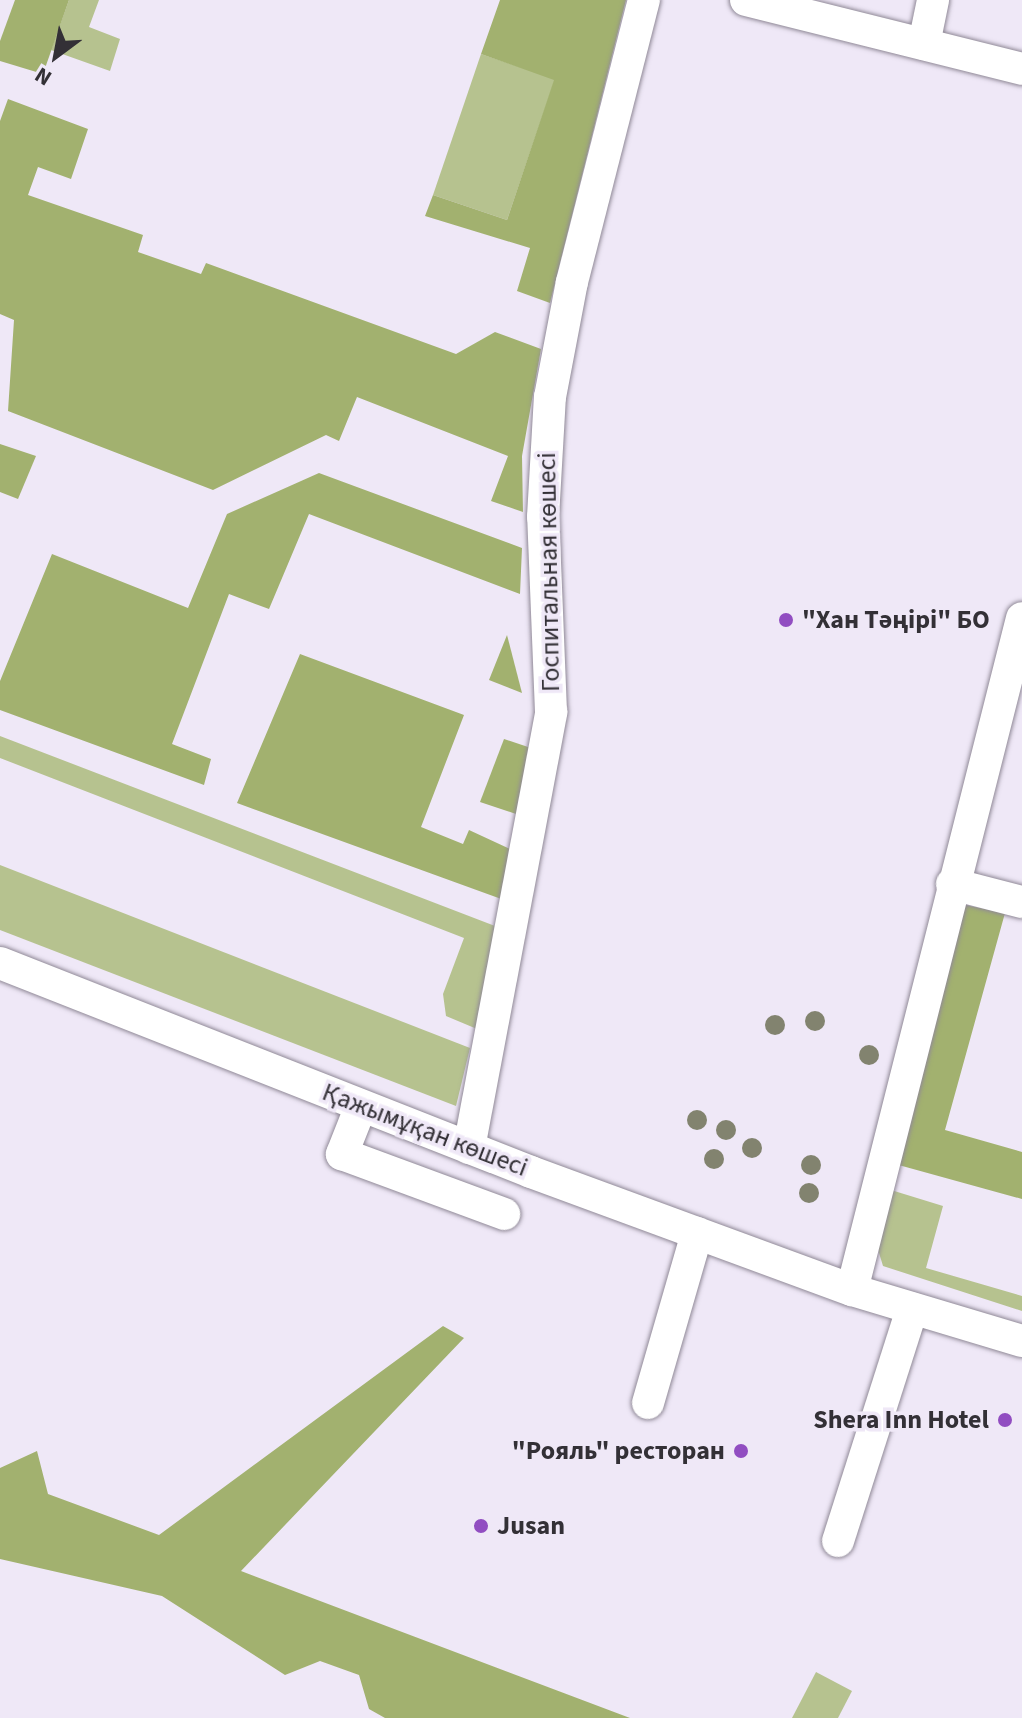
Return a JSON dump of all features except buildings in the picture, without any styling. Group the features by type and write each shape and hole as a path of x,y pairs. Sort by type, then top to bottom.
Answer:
{"street":[{"name":"Госпитальная көшесі","path":"469,1148 551,712 543,517 550,397 572,282 644,0"},
{"path":"746,0 1022,69"},
{"path":"924,44 933,0"},
{"path":"852,1290 952,884 1022,618"},
{"path":"952,884 1022,902"},
{"name":"Қажымұқан көшесі","path":"0,963 469,1148 697,1233 852,1290 1022,1341"},
{"path":"361,1106 342,1154 504,1214"},
{"path":"648,1403 697,1233"},
{"path":"838,1541 912,1309"}],"green space":[{"path":"15,0 69,0 43,74 0,61 0,41"},
{"path":"69,0 99,0 89,27 120,39 110,71 51,50"},
{"path":"500,0 626,0 550,303 517,291 530,248 425,216 433,195 507,220 554,80 481,54"},
{"path":"481,54 555,79 507,220 433,195"},
{"path":"8,99 88,129 71,179 38,167 28,195 143,235 138,252 201,274 206,263 456,354 495,332 541,349 522,456 523,512 491,501 508,456 357,397 339,441 326,435 213,490 8,411 14,320 0,314 0,121"},
{"path":"0,444 36,456 18,499 0,492"},
{"path":"319,473 522,548 520,594 309,514 269,609 229,594 172,744 211,759 204,785 0,710 0,681 52,554 188,608 227,514"},
{"path":"507,635 522,693 489,680"},
{"path":"300,654 464,715 421,827 463,844 469,830 512,850 504,900 237,803"},
{"path":"0,736 495,926 477,1029 446,1016 443,994 464,938 0,758"},
{"path":"504,739 531,748 519,815 480,802"},
{"path":"0,865 470,1048 456,1106 0,930"},
{"path":"960,904 1005,913 945,1130 1022,1152 1022,1199 895,1164"},
{"path":"891,1190 943,1206 926,1268 1022,1296 1022,1311 883,1266 876,1243"},
{"path":"443,1326 464,1338 241,1571 630,1718 385,1718 369,1709 359,1675 320,1661 285,1675 162,1596 0,1559 0,1468 37,1451 48,1494 159,1535"},
{"path":"816,1672 852,1691 838,1718 792,1718"}],"place":[{"name":"\"Хан Тәңірі\" БО","path":"786,620"},
{"name":"Shera Inn Hotel","path":"1005,1420"},
{"name":"\"Рояль\" ресторан","path":"741,1451"},
{"name":"Jusan","path":"481,1526"}]}
